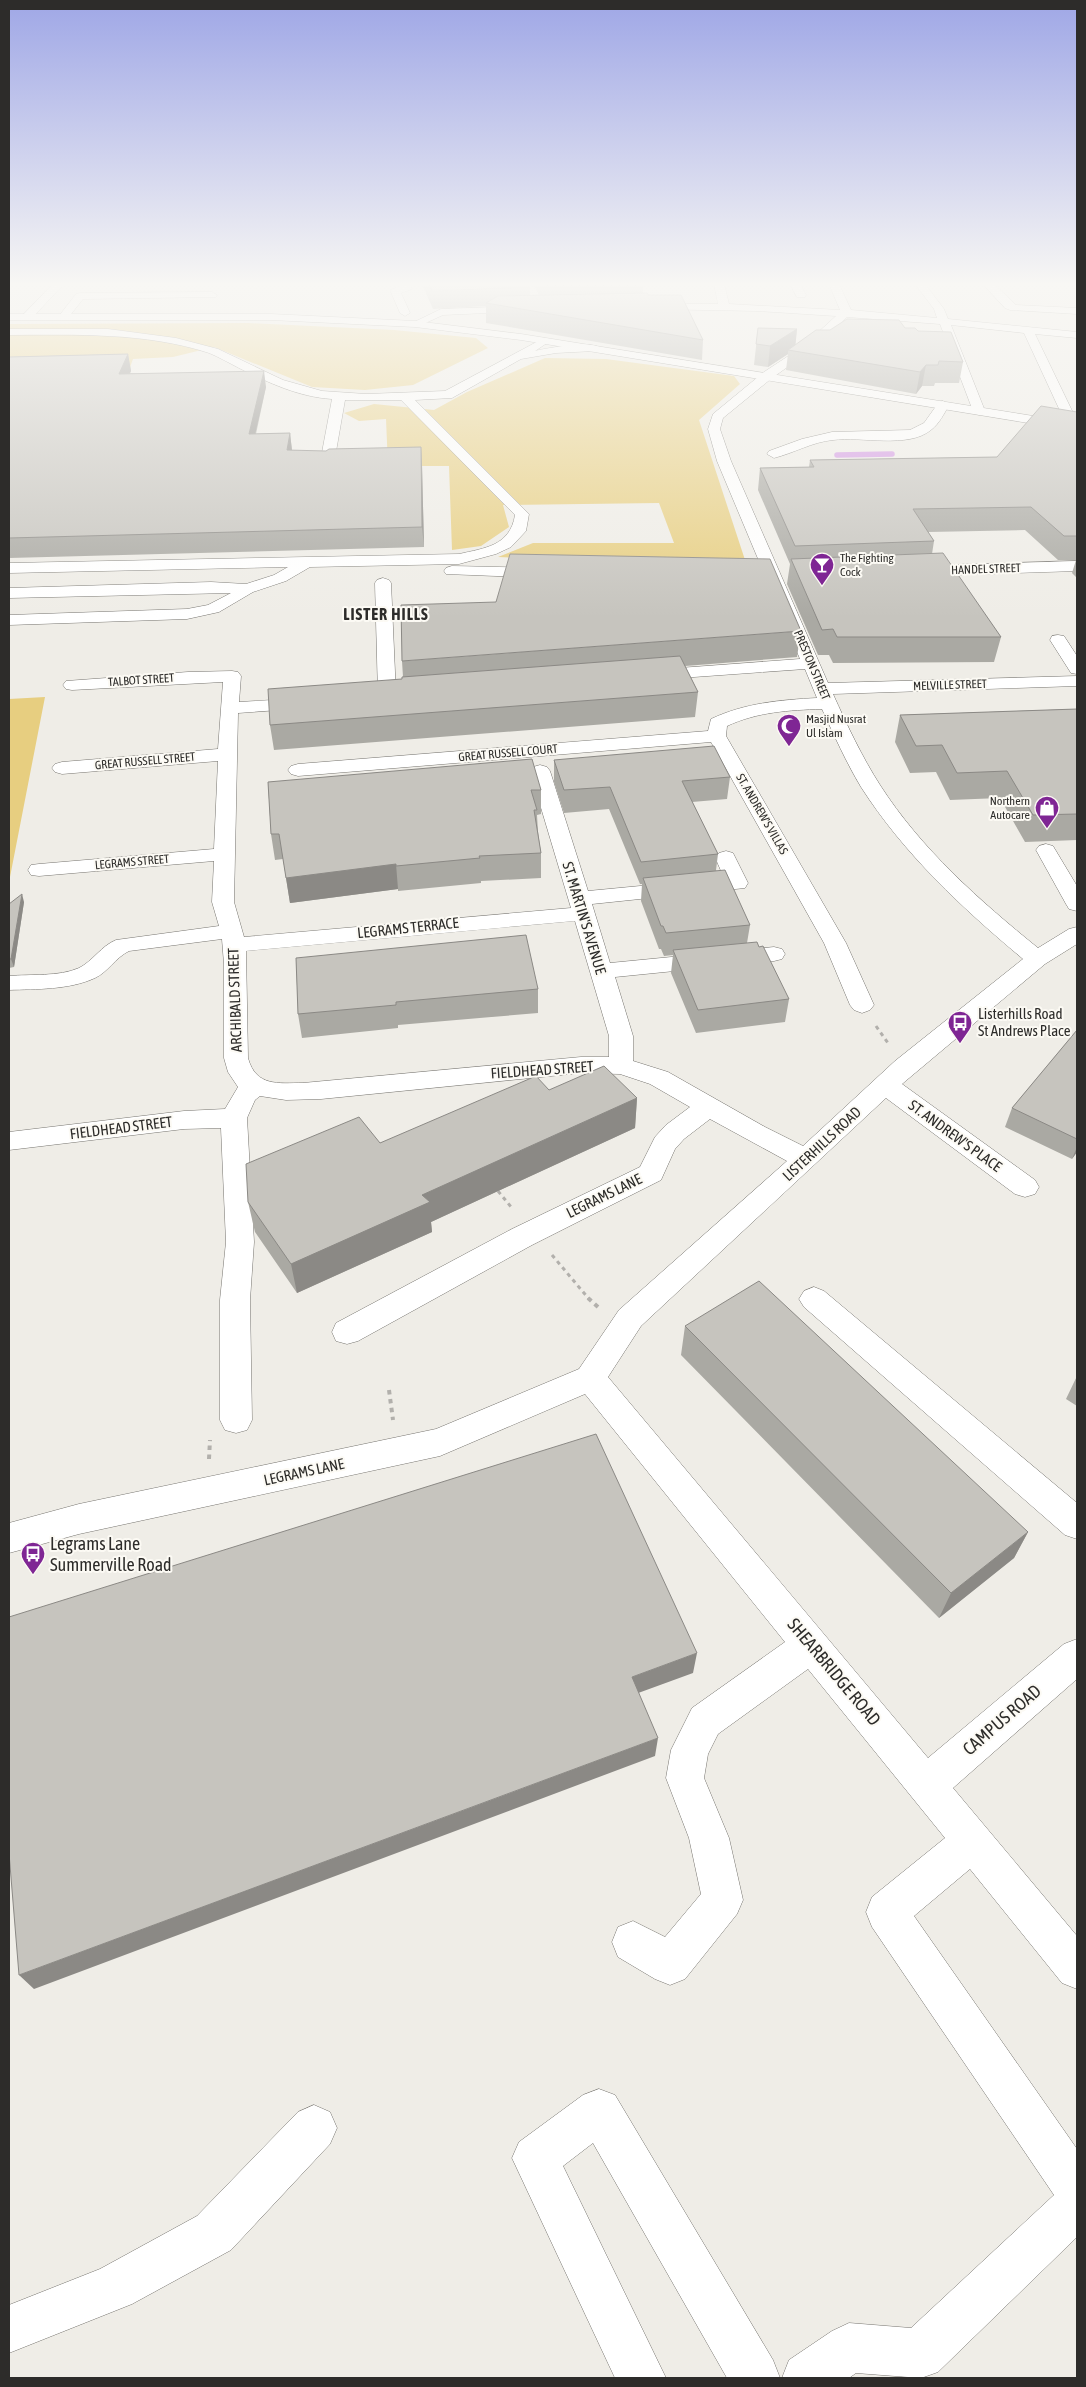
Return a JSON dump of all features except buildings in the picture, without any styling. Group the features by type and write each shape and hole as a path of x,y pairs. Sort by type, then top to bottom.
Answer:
{"street":[{"path":"328,395 366,398 431,395"},
{"name":"PRESTON STREET","path":"743,395 717,417 714,429 724,461 810,663 847,743 877,797 917,847 990,921 1037,959"},
{"path":"887,395 1075,426"},
{"path":"973,395 979,411"},
{"path":"1060,395 1075,426"},
{"path":"327,463 339,396"},
{"path":"9,568 459,559 491,551 505,544 518,532 522,514 404,396"},
{"path":"774,454 825,437 921,432 930,424 943,405"},
{"path":"910,434 925,447"},
{"path":"9,620 187,614 213,609 247,589 280,578 311,561"},
{"name":"HANDEL STREET","path":"901,572 1077,566"},
{"path":"434,570 561,573"},
{"path":"756,578 794,576"},
{"path":"383,583 387,695"},
{"path":"9,593 211,587 247,589"},
{"path":"1058,640 1077,669"},
{"path":"637,676 810,663"},
{"name":"TALBOT STREET","path":"72,685 211,676"},
{"name":"ARCHIBALD STREET","path":"211,676 232,676 229,708 223,902 233,938 236,1058 239,1071 245,1081 256,1087"},
{"name":"MELVILLE STREET","path":"826,696 1077,681"},
{"path":"368,697 406,694"},
{"path":"718,736 718,723 736,714 759,707 826,696"},
{"path":"229,708 323,701"},
{"name":"GREAT RUSSELL COURT","path":"298,770 538,761 718,736"},
{"name":"ST. ANDREW'S VILLAS","path":"718,736 835,943 862,1005"},
{"name":"GREAT RUSSELL STREET","path":"62,768 228,754"},
{"name":"ST. MARTIN'S AVENUE","path":"538,761 580,906 621,1036 621,1066"},
{"path":"1046,850 1077,904"},
{"name":"LEGRAMS STREET","path":"39,870 224,854"},
{"name":"LEGRAMS TERRACE","path":"9,983 77,977 90,971 115,948 124,945 233,938 580,906 737,883 726,857"},
{"name":"LISTERHILLS ROAD","path":"590,1378 630,1318 806,1159 904,1066 1037,959 1077,934"},
{"path":"600,971 774,954"},
{"name":"FIELDHEAD STREET","path":"256,1087 277,1091 328,1089 581,1065 621,1066 659,1078 708,1107 806,1159"},
{"name":"ST. ANDREW'S PLACE","path":"886,1085 1025,1187"},
{"path":"236,1420 236,1300 240,1242 234,1118 245,1095 256,1087"},
{"name":"LEGRAMS LANE","path":"347,1332 532,1232 651,1173 664,1144 675,1132 708,1107"},
{"name":"FIELDHEAD STREET","path":"9,1141 184,1120 234,1118"},
{"path":"814,1299 1077,1524"},
{"name":"LEGRAMS LANE","path":"9,1538 80,1519 440,1442 590,1378"},
{"name":"SHEARBRIDGE ROAD","path":"590,1378 928,1784 1077,1968"},
{"path":"633,1942 670,1964 723,1900 709,1838 686,1778 690,1750 705,1721 811,1644"},
{"name":"CAMPUS ROAD","path":"928,1784 1077,1656"},
{"path":"973,1841 887,1912 1077,2189"},
{"path":"641,2378 534,2158 599,2111 755,2378"},
{"path":"9,2329 115,2287 214,2233 314,2128"},
{"path":"807,2378 849,2348 920,2354 1077,2205"}],"path":[{"path":"862,1005 904,1066"},
{"path":"498,1191 591,1302 625,1325"},
{"path":"208,1493 210,1439 236,1420"}],"shaded area":[{"path":"461,395 727,395 699,420 747,566 498,557 533,543 674,543 659,503 503,505 509,527 481,546 452,550 449,466 388,466 386,419 359,421 344,413 374,404 434,410"},
{"path":"45,697 10,877 9,878 9,699"}],"waterway":[{"path":"837,455 892,454"}],"place":[{"name":"The Fighting Cock","path":"822,586"},
{"name":"Masjid Nusrat Ul Islam","path":"789,747"},
{"name":"Northern Autocare","path":"1047,829"},
{"name":"Listerhills Road St Andrews Place","path":"960,1044"},
{"name":"Legrams Lane Summerville Road","path":"33,1575"}],"district":[{"name":"LISTER HILLS","path":"386,614"}]}
